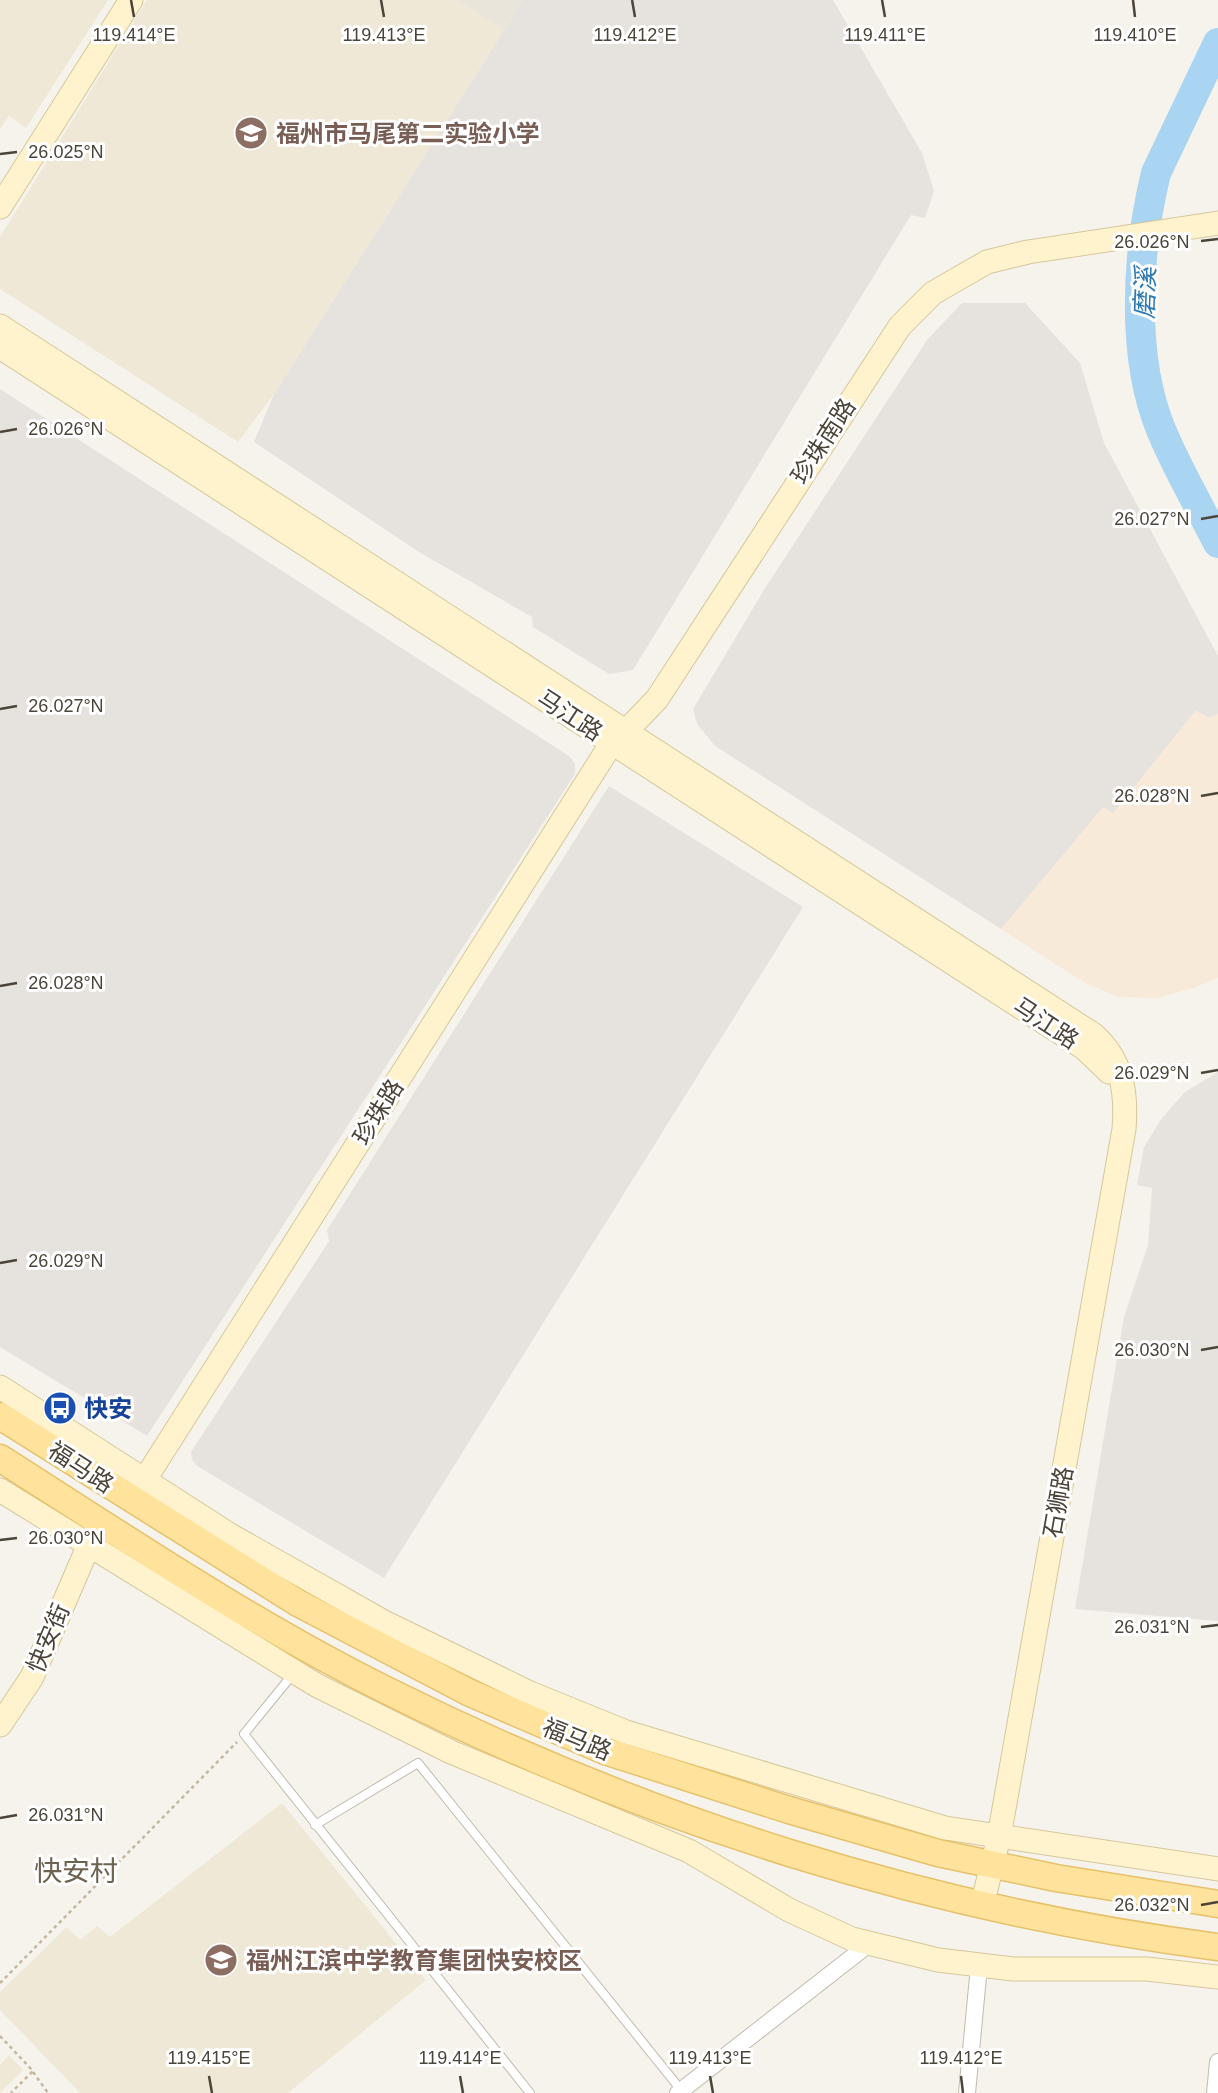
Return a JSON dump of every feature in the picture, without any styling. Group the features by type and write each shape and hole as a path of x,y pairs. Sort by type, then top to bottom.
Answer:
{"main road":[{"name":"福马路","path":"0,1416 298,1603 500,1706 640,1764 789,1810 992,1865 1218,1904"},
{"name":"福马路","path":"0,1458 289,1638 388,1691 532,1758 727,1833 929,1893 1105,1931 1218,1947"}],"street":[{"path":"0,207 131,0"},
{"name":"珍珠南路","path":"619,737 657,698 862,382 911,313 947,283 987,262 1028,252 1210,225"},
{"path":"0,326 619,737"},
{"name":"马江路","path":"0,347 619,737"},
{"name":"石狮路","path":"619,737 1094,1034 1110,1052 1127,1097 1122,1142 999,1837 982,1905"},
{"name":"珍珠路","path":"144,1481 619,737"},
{"path":"0,1387 144,1481 276,1562 384,1622 530,1693 684,1752 945,1828 1218,1869"},
{"path":"0,1490 294,1673 451,1752 689,1851 789,1910 869,1944 979,1966 1040,1971 1165,1969 1218,1976"},
{"name":"快安街","path":"0,1726 32,1677 88,1547"},
{"path":"680,2092 869,1944"},
{"path":"967,2093 979,1966"},
{"path":"1215,2093 1218,2063"}],"lane":[{"path":"294,1673 244,1734 530,2093"},
{"path":"315,1825 418,1763 680,2092"}],"path":[{"path":"0,1983 244,1734"},
{"path":"0,2036 33,2071 11,2093"},
{"path":"33,2072 48,2093"}],"shaded area":[{"path":"0,0 108,0 26,128 9,116 0,129"},
{"name":"福州市马尾第二实验小学","path":"147,0 456,0 504,30 274,394 238,442 0,289 0,237"},
{"path":"456,0 523,0 504,30"},
{"path":"523,0 833,0 922,153 934,191 925,218 911,215 633,670 609,674 533,627 532,617 419,552 254,442 274,394"},
{"path":"962,303 1025,303 1080,363 1104,443 1218,656 1218,714 1209,718 1196,710 1113,813 1103,807 1001,929 715,746 697,724 693,709 767,585 927,340"},
{"path":"0,389 569,756 575,764 575,774 147,1436 0,1347"},
{"path":"1196,710 1209,718 1218,714 1218,978 1157,998 1118,997 1085,983 1001,929 1103,806 1113,812"},
{"path":"609,786 803,907 384,1578 197,1466 192,1460 191,1452 329,1241 327,1230"},
{"path":"1218,1072 1218,1621 1075,1609 1124,1317 1148,1245 1152,1188 1137,1185 1144,1147 1162,1118 1185,1092"},
{"name":"福州江滨中学教育集团快安校区","path":"282,1803 426,1980 288,2093 80,2093 0,2010 0,1992 67,1927 80,1940 97,1926 110,1937"},
{"path":"9,2055 23,2070 0,2093 0,2065"}],"waterway":[{"name":"磨溪","path":"1218,43 1156,173 1144,236 1140,304 1141,338 1152,403 1168,446 1218,543"}],"place":[{"name":"福州市马尾第二实验小学","path":"251,133"},
{"name":"快安","path":"60,1408"},
{"name":"福州江滨中学教育集团快安校区","path":"221,1960"}],"district":[{"name":"快安村","path":"76,1871"}]}
